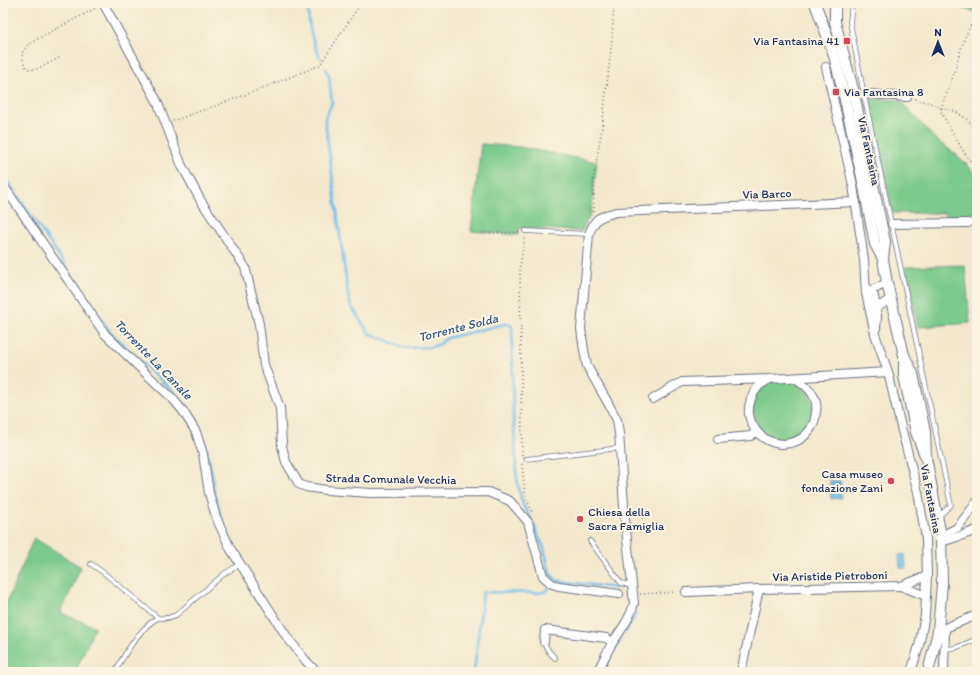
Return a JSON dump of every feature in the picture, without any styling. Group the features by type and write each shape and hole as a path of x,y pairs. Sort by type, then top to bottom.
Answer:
{"street":[{"name":"Via Fantasina","path":"815,3 833,52 860,169 875,244 883,259"},
{"name":"Via Fantasina","path":"836,3 835,22 853,89 885,242 883,259 887,283 904,355 912,374 925,432 926,458 938,517 941,539 941,630 928,672"},
{"name":"Strada Comunale Vecchia","path":"103,4 157,101 182,166 201,201 245,267 259,324 264,365 280,408 282,446 286,462 299,484 306,487 319,489 371,493 488,492 510,501 528,522 543,576 552,584 619,594"},
{"path":"826,67 853,185 864,260 866,292"},
{"path":"864,95 870,94 907,97"},
{"path":"3,185 106,334 172,398 182,410 196,432 203,454 209,493 216,517 230,548 287,637 317,672"},
{"name":"Via Barco","path":"592,220 616,212 856,202"},
{"path":"592,220 589,234 581,329 588,366 617,420 625,520 634,603 632,610 597,672"},
{"path":"892,224 968,223"},
{"path":"866,292 887,283"},
{"path":"866,292 874,296 876,308 891,299"},
{"name":"Via Fantasina","path":"866,292 875,334 888,372 918,492 926,539 927,576 925,615 919,646 911,672"},
{"name":"Via Fantasina","path":"875,334 877,317 876,308"},
{"path":"653,399 682,382 795,378 888,372"},
{"path":"770,379 759,386 752,396 749,408 750,420 756,431 765,439 777,444 789,444 801,439 810,431 816,420 817,407 813,395 806,385 795,378"},
{"path":"718,439 751,436 756,431"},
{"path":"941,539 957,528 977,502"},
{"path":"941,539 957,538 977,530"},
{"name":"Via Aristide Pietroboni","path":"686,592 901,586 927,576"},
{"name":"Via Aristide Pietroboni","path":"901,586 926,596"},
{"name":"Via Aristide Pietroboni","path":"741,672 759,589"},
{"path":"944,672 945,649 941,630 977,615"},
{"path":"544,642 545,630 606,638 613,642"}],"lane":[{"path":"852,3 850,22 864,95 951,505 938,517"},
{"path":"968,223 977,222"},
{"path":"526,232 589,234"},
{"path":"526,458 620,448"},
{"path":"590,541 621,584 632,586"},
{"path":"91,564 158,618 163,619 176,615 224,574 240,564"},
{"path":"115,672 134,641 151,622 158,618"},
{"path":"945,649 955,648 977,639"},
{"path":"544,642 549,653 556,658"}],"path":[{"path":"166,124 248,94 320,65 361,3"},
{"path":"592,220 594,212 592,181 602,128 612,39 614,3"},
{"path":"59,58 36,69 30,70 26,68 22,53 27,46 39,38 103,4"},
{"path":"977,15 971,23 961,48 941,108 941,112 957,142 977,170"},
{"path":"907,97 955,111 968,120 977,131"},
{"path":"486,233 526,232 520,266 520,351 522,459 525,495 534,519 528,522"},
{"path":"633,595 686,592"}],"green space":[{"path":"939,3 977,3 977,12"},
{"path":"868,99 900,100 935,139 957,155 977,175 977,212 965,216 946,217 945,213 893,213"},
{"path":"481,144 519,147 597,162 591,212 582,231 519,228 518,235 471,231"},
{"path":"965,265 970,323 918,327 905,267"},
{"path":"783,380 799,385 804,389 808,394 813,410 808,426 804,431 799,435 783,440 767,435 762,431 758,426 753,410 758,394 762,389 767,385"},
{"path":"34,538 81,567 61,613 95,627 75,672 3,672 3,611"}],"water":[{"path":"830,481 840,481 841,498 831,499"},
{"path":"905,554 906,568 900,568 899,555"}],"waterway":[{"name":"Torrente Solda","path":"308,3 311,31 314,44 320,57"},
{"name":"Torrente Solda","path":"326,69 329,76 332,103 325,121 348,295 351,306 369,333 409,348 430,347 438,345 447,338 510,324 512,327 513,414 517,478 523,505 531,519"},
{"name":"Torrente La Canale","path":"3,174 111,333 174,392 187,408 199,427 206,448 212,473 214,492 220,514 233,545"},
{"name":"Torrente Solda","path":"532,522 544,548 550,574 555,579 559,581 616,588"},
{"path":"474,672 483,592 536,593 545,592 549,588"},
{"name":"Torrente Solda","path":"625,633 636,614"},
{"name":"Torrente Solda","path":"602,672 621,639"},
{"name":"Torrente La Canale","path":"316,666 324,672"}],"place":[{"name":"Via Fantasina 41","path":"847,41"},
{"name":"Via Fantasina 8","path":"836,92"},
{"name":"Casa museo fondazione Zani","path":"891,481"},
{"name":"Chiesa della Sacra Famiglia","path":"580,519"}]}
